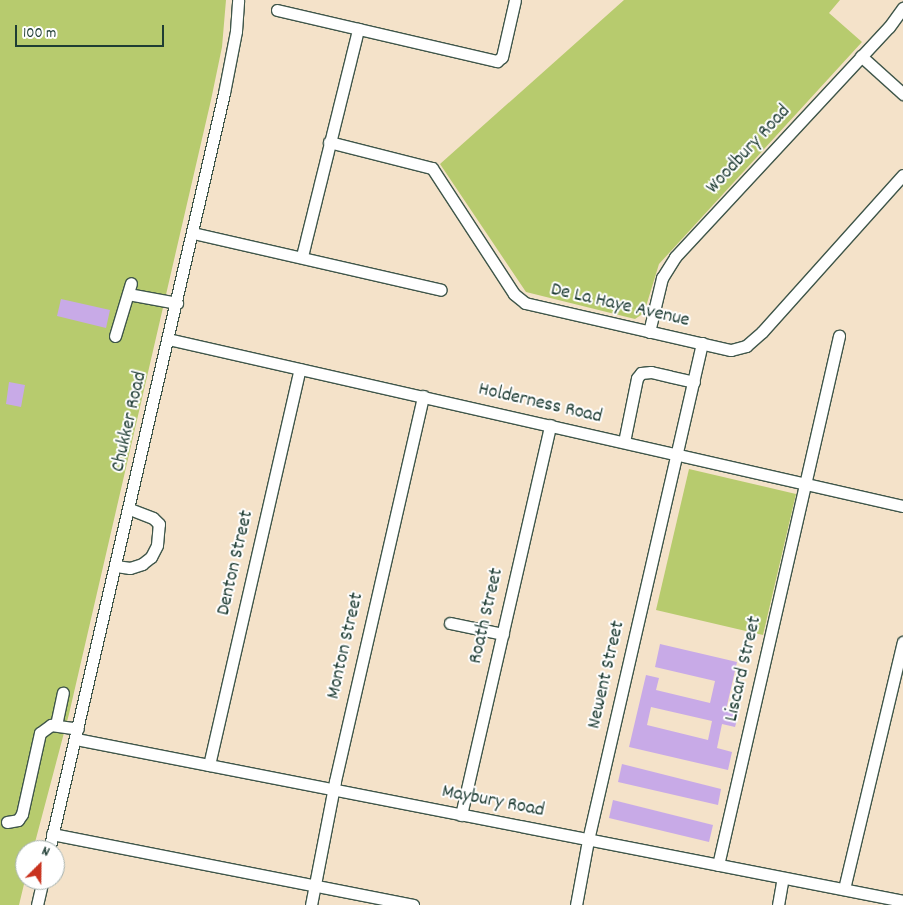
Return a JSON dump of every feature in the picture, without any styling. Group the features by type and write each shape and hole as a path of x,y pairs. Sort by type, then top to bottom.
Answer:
{"street":[{"name":"Chukker Road","path":"51,840 193,233 231,61 238,0"},
{"path":"276,10 497,61 502,57 515,0"},
{"name":"Woodbury Road","path":"649,332 662,278 675,257 889,28 903,8"},
{"path":"302,256 358,29"},
{"path":"861,56 903,94"},
{"name":"De La Haye Avenue","path":"329,142 432,168 514,294 522,301 731,350 746,346 752,341 903,175"},
{"path":"193,233 302,256 441,290"},
{"path":"115,336 130,288 176,303"},
{"name":"Liscard Street","path":"718,865 839,336"},
{"name":"Holderness Road","path":"168,339 807,482 903,506"},
{"name":"Newent Street","path":"576,905 588,840 702,343"},
{"name":"Denton Street","path":"209,765 300,369"},
{"path":"624,442 637,378 641,373 650,372 694,382"},
{"name":"Monton Street","path":"312,905 334,790 423,396"},
{"name":"Roath Street","path":"461,815 550,425"},
{"path":"116,566 136,567 146,561 153,554 158,539 160,527 157,520 129,509"},
{"path":"450,622 502,634"},
{"path":"844,889 903,642"},
{"path":"8,822 18,820 22,814 38,736 47,727 56,725 62,693"},
{"name":"Maybury Road","path":"56,725 77,734 209,765 903,901"},
{"path":"52,834 413,905"},
{"path":"778,905 783,878"},
{"path":"37,905 40,890"}],"green space":[{"path":"0,0 226,0 222,47 211,100 69,714 36,840 15,840 15,890 23,890 19,905 0,905"},
{"path":"624,0 840,0 829,13 862,42 659,264 644,313 635,319 526,292 440,164"},
{"path":"689,469 796,494 763,635 656,610"}],"building":[{"path":"61,299 110,310 106,328 57,316"},
{"path":"9,382 25,385 21,407 6,404"},
{"path":"660,644 737,662 726,710 739,713 735,727 722,724 717,748 732,752 728,770 629,747 646,675 659,678 656,690 710,703 715,681 655,667","holes":["651,707 712,721 708,740 647,725"]},
{"path":"622,764 721,789 718,805 618,782"},
{"path":"613,800 713,825 709,842 609,818"}]}
